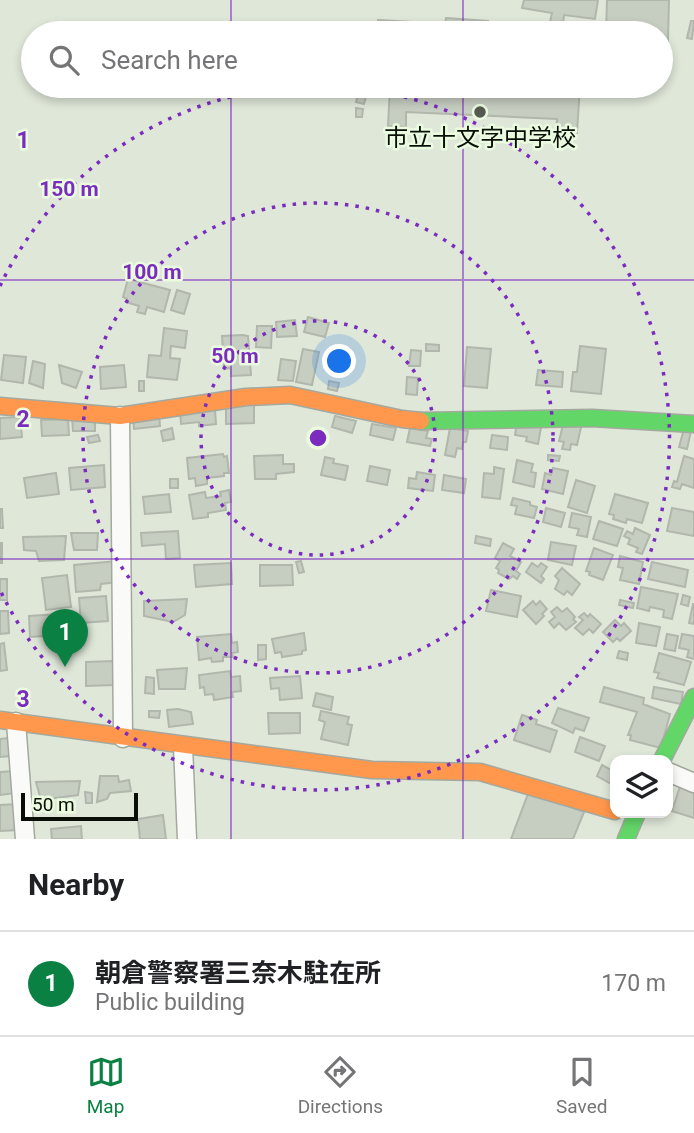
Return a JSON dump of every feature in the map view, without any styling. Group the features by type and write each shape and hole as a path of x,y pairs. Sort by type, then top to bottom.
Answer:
{"street":[{"path":"0,406 120,416 247,397 290,395 422,421 607,417 694,424"},
{"path":"120,416 123,738"},
{"path":"665,755 694,697"},
{"path":"25,839 8,721 372,770 458,769 480,772 610,810"},
{"path":"183,746 187,839"},
{"path":"673,774 694,783"},
{"path":"626,839 630,818"}],"building":[{"path":"524,0 598,0 595,19 564,15 563,21 550,21 552,13 522,8"},
{"path":"607,0 669,0 668,21 606,21"},
{"path":"446,18 488,21 446,21"},
{"path":"691,21 694,21 692,39 687,38"},
{"path":"357,98 366,98 364,104 356,102"},
{"path":"389,98 579,98 577,133 556,132 557,119 406,112 406,127 388,126"},
{"path":"356,108 363,109 362,117 356,117"},
{"path":"128,279 170,290 164,312 147,307 145,314 137,312 139,306 126,302 127,299 123,297"},
{"path":"177,290 190,294 184,314 171,310"},
{"path":"308,317 329,323 325,337 304,332"},
{"path":"295,320 297,336 277,337 276,322"},
{"path":"257,326 272,326 271,348 256,347"},
{"path":"164,328 187,331 185,348 171,346 170,358 180,359 177,380 147,377 149,355 161,356"},
{"path":"222,336 248,336 251,375 231,376 231,368 224,369"},
{"path":"426,344 439,345 439,351 426,351"},
{"path":"337,346 350,349 349,353 353,354 350,373 333,369"},
{"path":"580,346 606,349 601,394 571,391 573,372 577,372"},
{"path":"467,347 491,349 487,388 464,386"},
{"path":"303,349 319,352 312,385 296,382"},
{"path":"411,350 421,351 420,366 409,366"},
{"path":"4,355 26,357 23,383 1,380"},
{"path":"281,359 296,361 293,381 278,380"},
{"path":"33,361 45,364 43,388 29,383"},
{"path":"59,365 82,372 76,388 62,383"},
{"path":"124,365 126,387 101,389 100,367"},
{"path":"538,370 563,372 562,387 536,385"},
{"path":"407,377 418,378 417,395 406,394"},
{"path":"139,381 144,381 144,391 139,391"},
{"path":"329,381 339,383 337,391 328,389"},
{"path":"254,402 254,423 226,424 226,403"},
{"path":"180,409 215,410 216,424 181,424"},
{"path":"159,413 160,426 134,429 133,416"},
{"path":"95,416 95,431 73,431 72,417"},
{"path":"335,416 356,421 352,433 332,427"},
{"path":"20,417 22,437 0,439 0,418"},
{"path":"518,417 542,422 538,444 526,441 527,437 515,435"},
{"path":"68,419 69,435 42,436 41,420"},
{"path":"582,423 577,445 571,444 570,450 562,449 564,442 559,441 563,425"},
{"path":"372,424 396,428 393,440 370,435"},
{"path":"172,428 174,439 163,441 161,431"},
{"path":"410,428 428,431 426,438 432,439 430,446 407,442"},
{"path":"450,428 468,431 466,442 463,442 462,449 457,448 455,457 445,455"},
{"path":"684,429 691,431 687,449 679,447"},
{"path":"98,435 100,441 89,443 87,437"},
{"path":"492,435 508,437 507,450 490,448"},
{"path":"223,454 224,457 227,456 229,473 207,478 207,484 196,486 195,478 189,479 187,458"},
{"path":"283,455 283,464 294,464 294,472 276,474 276,479 255,479 254,456"},
{"path":"548,455 560,456 559,461 548,460"},
{"path":"684,456 694,459 694,488 682,484 680,489 672,487 674,481 677,482"},
{"path":"325,457 334,459 333,463 348,466 345,480 321,475"},
{"path":"517,460 533,464 531,472 536,473 534,487 513,482"},
{"path":"104,465 105,487 71,490 69,468"},
{"path":"370,466 390,470 387,485 367,481"},
{"path":"494,467 504,469 500,499 482,497 484,473 494,474"},
{"path":"553,468 568,471 563,494 542,489 545,473 551,475"},
{"path":"417,472 435,475 433,491 408,488 409,478 416,479"},
{"path":"56,473 59,494 27,498 24,478"},
{"path":"444,475 466,479 464,493 442,490"},
{"path":"170,479 178,479 178,488 170,488"},
{"path":"576,480 595,486 587,513 568,507"},
{"path":"229,490 231,502 225,503 226,510 193,519 189,495 205,492 206,498 221,496 220,492"},
{"path":"169,494 171,512 145,514 143,497"},
{"path":"615,494 648,503 642,523 627,519 626,523 613,519 614,515 609,514"},
{"path":"513,498 530,502 530,505 537,507 534,518 515,514 517,506 511,505"},
{"path":"546,508 565,513 561,527 543,522"},
{"path":"672,508 694,512 694,536 667,531"},
{"path":"2,509 3,528 0,528"},
{"path":"572,513 591,517 587,537 577,535 579,529 569,527"},
{"path":"599,521 623,529 617,546 593,539"},
{"path":"635,528 650,535 642,554 636,552 638,548 628,544 630,539 624,536 627,531 633,534"},
{"path":"178,531 180,558 166,559 165,544 142,546 141,533"},
{"path":"71,533 98,533 97,550 74,550"},
{"path":"66,536 64,560 39,561 36,551 24,550 23,537"},
{"path":"476,536 491,539 490,546 475,543"},
{"path":"551,542 576,546 572,565 548,560"},
{"path":"2,543 2,563 0,563"},
{"path":"503,543 514,549 510,556 521,562 516,571 520,574 517,579 513,576 509,579 498,573 496,568 500,561 495,558"},
{"path":"594,548 613,555 603,580 589,575 590,572 586,571"},
{"path":"620,556 643,562 639,584 620,580 623,568 618,567"},
{"path":"117,561 118,582 101,584 100,590 76,592 74,565"},
{"path":"301,561 304,572 299,573 296,562"},
{"path":"652,562 688,570 685,587 648,579"},
{"path":"231,563 232,584 196,587 194,565"},
{"path":"532,563 538,567 541,563 547,567 541,576 544,579 541,583 526,572"},
{"path":"260,565 292,565 293,585 260,586"},
{"path":"562,568 580,584 572,595 567,591 564,595 555,589 559,580 555,576"},
{"path":"67,575 71,607 46,610 42,578"},
{"path":"0,579 7,579 7,600 0,600"},
{"path":"641,587 678,594 672,619 663,617 664,610 650,607 649,611 637,608"},
{"path":"491,590 521,596 517,617 486,611"},
{"path":"683,595 690,597 688,606 681,604"},
{"path":"106,596 108,621 81,623 79,598"},
{"path":"187,599 185,615 173,622 144,616 144,601"},
{"path":"620,600 634,603 633,608 619,605"},
{"path":"533,601 536,605 540,601 547,609 536,624 523,610"},
{"path":"694,604 694,624 689,623"},
{"path":"557,607 562,612 567,608 575,617 573,619 576,622 566,630 559,623 554,628 549,622 555,617 551,612"},
{"path":"0,611 8,611 9,633 0,634"},
{"path":"75,613 76,634 30,637 29,616"},
{"path":"584,613 588,617 590,614 601,624 593,633 589,629 583,635 575,628 583,620 579,617"},
{"path":"615,620 621,626 624,623 631,631 620,641 617,638 613,642 603,632"},
{"path":"639,623 660,627 656,646 636,643"},
{"path":"304,633 306,650 302,651 302,654 282,657 281,652 275,653 272,639"},
{"path":"231,634 232,643 237,642 238,652 232,653 233,657 223,657 223,661 212,662 211,658 199,660 197,637"},
{"path":"667,634 678,636 675,651 664,649"},
{"path":"682,634 694,636 694,659 687,657 689,650 679,648"},
{"path":"4,643 7,670 0,671 0,644"},
{"path":"258,645 266,645 266,659 258,660"},
{"path":"619,651 628,653 627,660 617,658"},
{"path":"659,653 691,662 684,685 657,678 659,673 654,672"},
{"path":"113,661 114,685 86,686 86,662"},
{"path":"187,668 185,689 159,689 157,670"},
{"path":"230,671 231,677 240,676 241,691 232,692 233,697 214,700 213,694 205,695 204,687 200,688 199,675"},
{"path":"300,676 302,698 280,700 279,688 271,689 270,678"},
{"path":"146,677 154,678 154,694 145,693"},
{"path":"604,687 644,698 643,704 670,714 661,748 630,740 631,735 628,735 637,712 600,702"},
{"path":"654,687 683,692 681,704 652,698"},
{"path":"316,693 333,697 331,710 313,706"},
{"path":"558,708 589,718 584,731 575,728 573,733 552,723"},
{"path":"167,710 191,712 193,724 169,727"},
{"path":"149,711 160,711 159,718 149,717"},
{"path":"321,711 349,717 347,724 352,725 348,745 321,739 325,722 319,720"},
{"path":"268,713 300,713 300,733 269,734"},
{"path":"522,715 537,720 536,724 557,731 550,752 514,740"},
{"path":"580,737 605,746 599,761 575,752"},
{"path":"8,738 10,756 0,757 0,739"},
{"path":"602,765 610,769 610,783 597,776"},
{"path":"14,771 16,793 0,795 0,772"},
{"path":"100,776 118,776 119,782 129,780 131,791 110,793 107,799 97,802"},
{"path":"80,781 78,795 41,800 36,782"},
{"path":"681,783 694,787 694,818 673,811"},
{"path":"529,791 584,812 573,839 511,839"},
{"path":"85,792 92,793 92,803 86,803"},
{"path":"17,804 19,830 0,831 0,805"},
{"path":"163,815 166,839 140,839 138,819"},
{"path":"81,826 82,839 52,839 51,829"}],"traffic: fast":[{"path":"421,421 592,418 694,424"},
{"path":"665,755 694,697"},
{"path":"626,839 635,818"}],"traffic: slow":[{"path":"0,406 120,416 246,397 290,395 421,421"},
{"path":"0,720 372,770 480,772 610,810"}],"place":[{"name":"市立十文字中学校","path":"480,112"},
{"name":"朝倉警察署三奈木駐在所","path":"65,667"}]}
